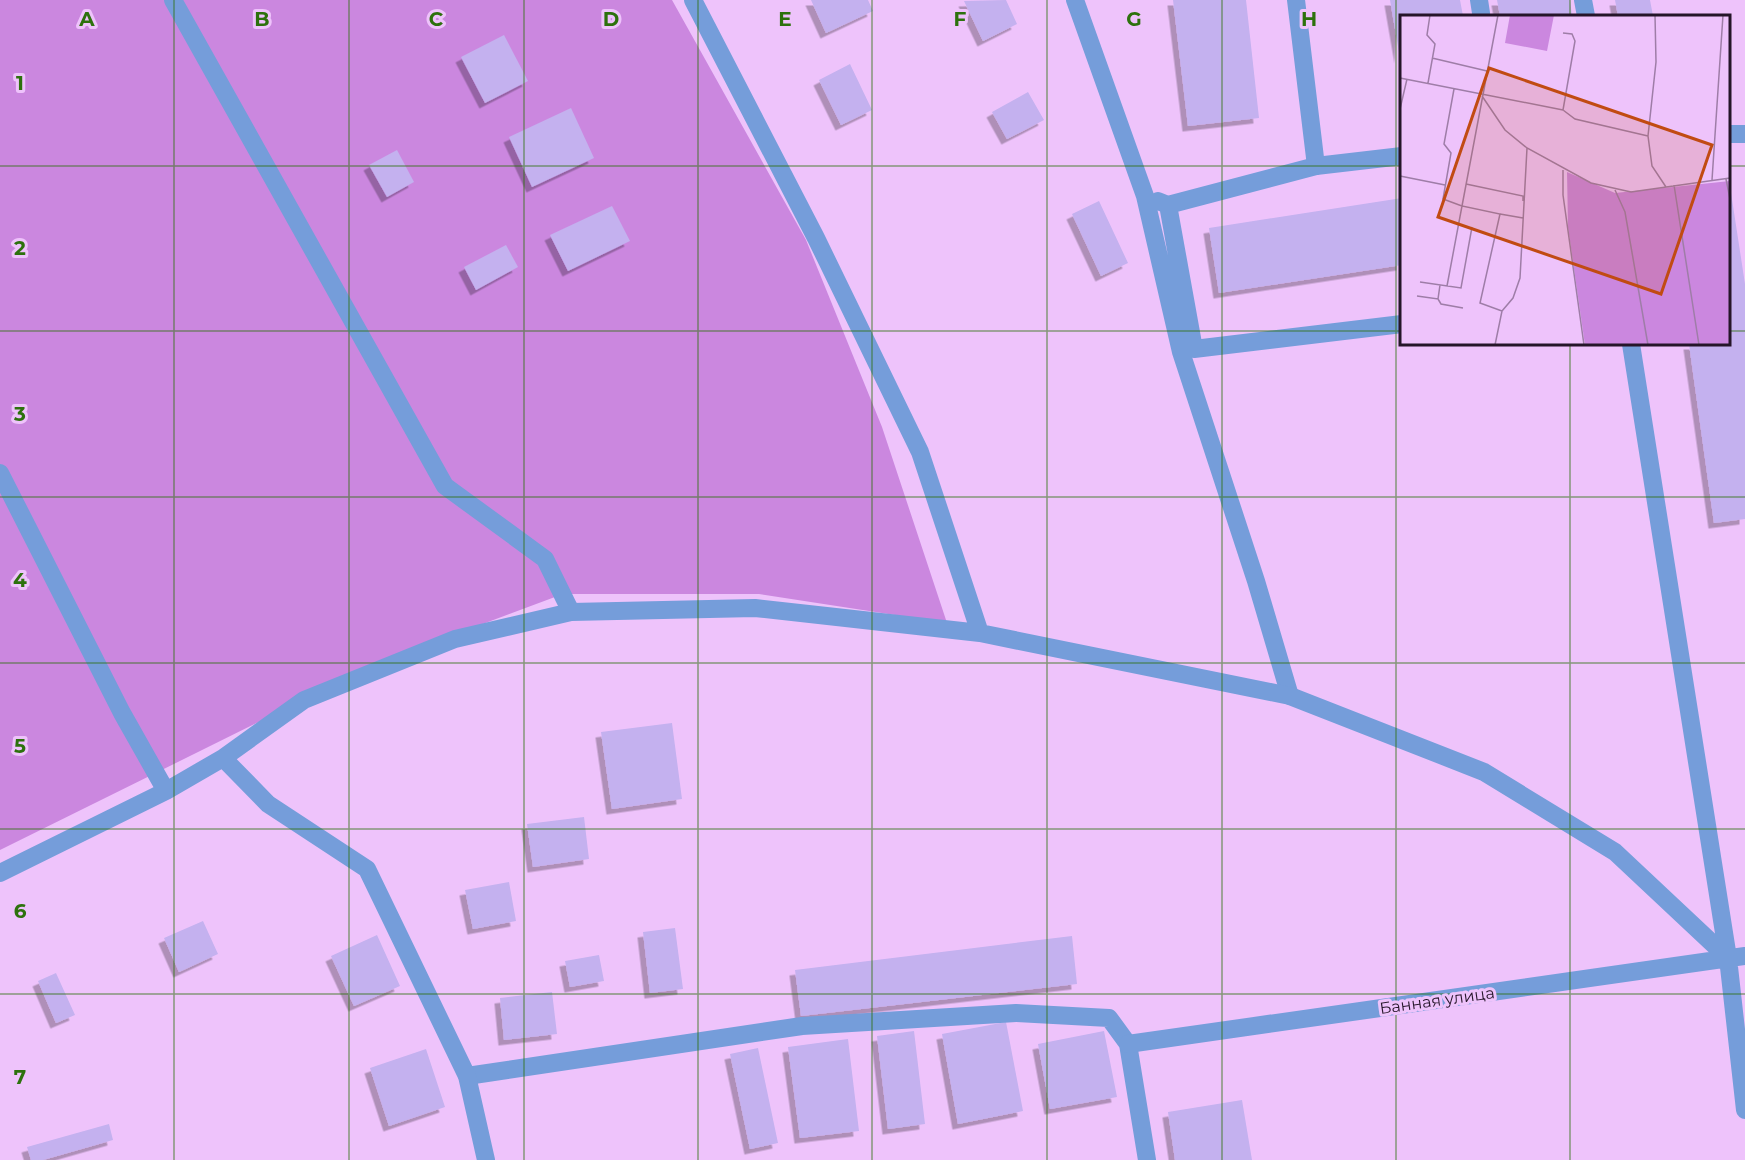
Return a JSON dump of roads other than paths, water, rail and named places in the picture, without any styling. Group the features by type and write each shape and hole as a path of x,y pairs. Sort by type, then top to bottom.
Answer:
{"street":[{"path":"172,0 445,486 545,560 571,612"},
{"path":"693,0 816,238 920,452 980,633"},
{"path":"1075,0 1145,196 1290,696"},
{"path":"1296,0 1316,166"},
{"path":"1583,0 1586,15"},
{"path":"1145,196 1168,205 1316,166 1400,156"},
{"path":"1168,205 1188,350"},
{"path":"1188,350 1400,324"},
{"path":"1630,345 1736,957 1745,1110"},
{"path":"0,473 122,713 166,791"},
{"path":"0,873 166,791 222,758 304,700 455,639 571,612 755,608 980,633 1290,696 1484,772 1615,852 1736,957"},
{"path":"222,758 268,804 367,869 467,1076 486,1160"},
{"name":"Банная улица","path":"1128,1044 1736,957"},
{"path":"467,1076 802,1026 1016,1013 1109,1018 1128,1044 1147,1160"}]}
